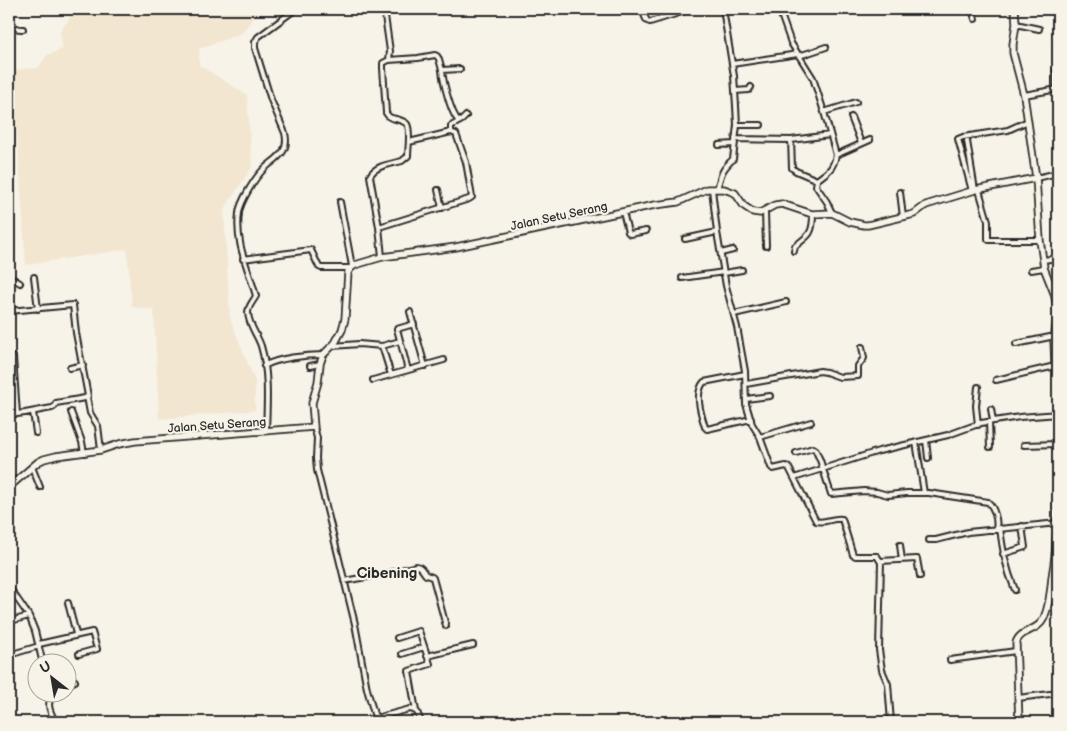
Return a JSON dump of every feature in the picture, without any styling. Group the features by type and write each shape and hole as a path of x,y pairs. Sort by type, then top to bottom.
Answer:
{"street":[{"path":"266,431 268,392 260,343 249,322 248,309 256,296 243,259 238,234 239,212 241,205 262,171 281,155 286,146 285,133 271,100 255,48 255,42 258,37 296,9"},
{"path":"384,9 390,51 389,60"},
{"path":"642,9 647,21 650,22 692,9"},
{"path":"723,9 736,91 736,125 733,159 725,166 714,189 717,232 745,374 746,399 750,419 760,437 771,468 787,466 815,520 820,522 841,519 853,556 878,556 879,561 881,561 879,650 882,670 888,684 891,722"},
{"path":"779,9 789,38 813,78 836,155 835,162 830,170 817,180 816,186 832,213"},
{"path":"972,9 975,19"},
{"path":"996,380 1057,371 1054,338 1058,310 1056,293 1044,268 1040,240 1036,178 1028,121 1024,95 1013,53 1016,24 1015,9"},
{"path":"1016,24 1039,29"},
{"path":"9,26 23,30"},
{"path":"1056,32 1058,53"},
{"path":"732,64 798,55 826,47"},
{"path":"382,258 379,226 370,176 377,168 406,159 409,142 409,128 406,123 389,117 386,114 383,63 389,60 437,56 454,116 459,122"},
{"path":"1024,95 1058,89 1056,70 1058,66"},
{"path":"442,70 460,69"},
{"path":"736,91 749,90 751,87"},
{"path":"824,112 856,102"},
{"path":"451,132 451,126 466,116"},
{"path":"850,117 861,143"},
{"path":"1028,121 1008,130 964,137 958,139 958,144 988,222 988,239 1040,240"},
{"path":"736,125 761,125"},
{"path":"379,226 442,208 472,197 466,162 456,134 451,132 409,142"},
{"path":"734,139 791,140 830,135"},
{"path":"791,140 792,168 796,172 817,180"},
{"path":"836,155 870,140"},
{"path":"967,140 975,190"},
{"path":"719,145 734,144"},
{"path":"714,189 732,191 744,206 753,212 758,213 775,205 782,204 813,214 832,213 850,222 864,225 914,214 926,206 975,190 1058,173"},
{"name":"Jalan Setu Serang","path":"351,267 382,258 456,247 655,205 678,202 704,189 714,189"},
{"path":"438,190 442,208"},
{"path":"900,192 903,217"},
{"path":"340,202 351,267 348,272 343,327 333,346 323,355 312,403 317,438 317,470 358,640 367,689 375,715 380,717 410,709 416,711"},
{"path":"765,211 766,246"},
{"path":"623,212 630,234 646,231"},
{"path":"794,251 795,246 812,229 813,214"},
{"path":"685,239 717,232"},
{"path":"243,259 311,250 321,268 351,267"},
{"path":"721,253 733,250"},
{"path":"1043,260 1058,258"},
{"path":"1031,270 1044,268"},
{"path":"682,278 742,270"},
{"path":"9,276 20,283"},
{"path":"34,277 38,309"},
{"path":"734,314 786,302"},
{"path":"9,311 73,306 90,413 98,426 101,450"},
{"path":"410,312 425,366"},
{"path":"408,370 397,329 414,324"},
{"path":"1016,344 1050,337 1054,338"},
{"path":"333,346 359,344 382,346 400,341"},
{"path":"382,346 390,376"},
{"path":"746,384 820,371 840,377 858,376 858,366 864,358 864,349 862,347"},
{"path":"264,366 274,361 323,355"},
{"path":"13,357 17,414"},
{"path":"373,380 444,360"},
{"path":"310,366 320,364"},
{"path":"70,368 83,365"},
{"path":"745,374 704,382 700,387 699,404 707,429 750,419"},
{"path":"978,387 976,406 978,425"},
{"path":"746,399 770,396"},
{"path":"9,415 53,408 56,403 87,397"},
{"path":"990,447 991,409"},
{"path":"33,412 36,433"},
{"path":"71,412 84,453"},
{"path":"794,478 879,451 960,431 991,421 1058,414"},
{"path":"760,437 811,422"},
{"name":"Jalan Setu Serang","path":"9,488 38,462 49,457 101,450 140,440 314,427"},
{"path":"926,440 928,458"},
{"path":"916,442 924,493"},
{"path":"1024,445 1058,444"},
{"path":"796,453 814,448 832,495 864,491 888,495 924,493 989,502 992,505 997,523 1007,570 1016,590"},
{"path":"1019,722 1016,643 1019,636 1039,626 1044,618 1054,586 1058,464"},
{"path":"32,467 40,487"},
{"path":"929,540 998,528 1057,523"},
{"path":"1003,554 1025,547 1022,526"},
{"path":"900,545 902,560"},
{"path":"881,561 917,559 920,576"},
{"path":"344,581 419,566 426,575 433,578 446,626"},
{"path":"9,587 29,616 41,654"},
{"path":"68,603 76,634"},
{"path":"9,621 29,616"},
{"path":"398,638 419,631 430,664 409,671 416,711 422,722"},
{"path":"9,655 76,634 92,632 97,648 79,654"},
{"path":"427,656 473,645"},
{"path":"402,654 424,647"},
{"path":"950,660 1016,651"},
{"path":"1018,698 1058,693"},
{"path":"48,704 55,722"}],"shaded area":[{"path":"76,9 260,9 242,33 199,49 199,65 247,95 252,167 224,210 230,318 255,382 255,410 159,419 154,310 132,307 127,249 26,265 13,70 38,68 47,55 63,49 60,32"}],"district":[{"name":"Cibening","path":"387,573"}]}
